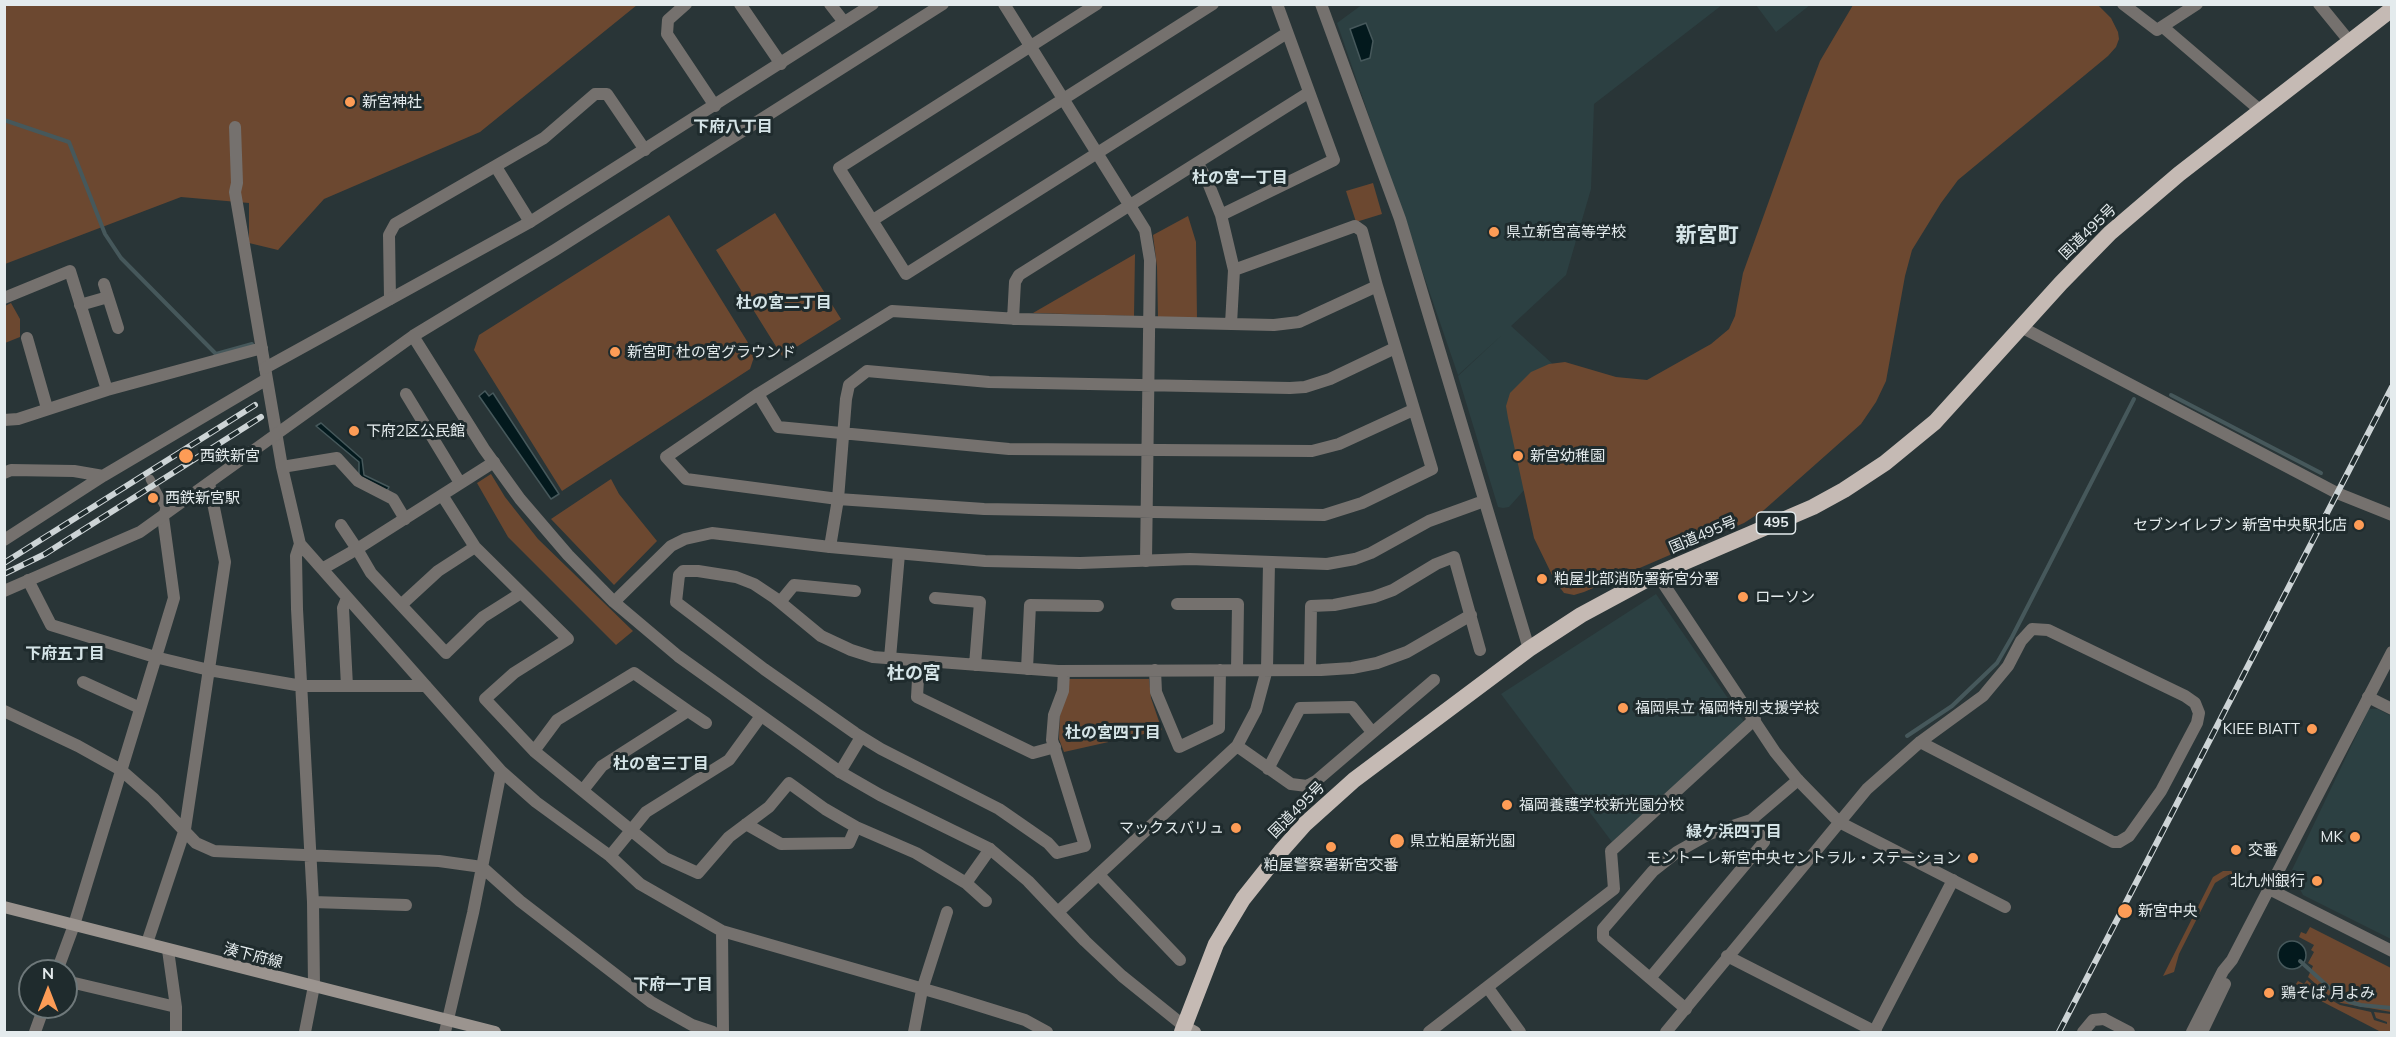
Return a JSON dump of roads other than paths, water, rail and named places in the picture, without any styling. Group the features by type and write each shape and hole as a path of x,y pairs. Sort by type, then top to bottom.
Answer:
{"highway":[{"name":"国道495号","path":"1187,1030 1212,954 1228,922 1275,858 1305,824 1354,780 1529,649 1581,615 1657,574 1813,507 1861,479 1911,442 1935,422 2110,233 2179,174 2350,42 2391,6"}],"main road":[{"name":"湊下府線","path":"4,907 314,986 446,1026 495,1032"}],"street":[{"path":"686,4 668,20 667,34 715,106"},
{"path":"740,4 781,64"},
{"path":"830,4 844,22"},
{"path":"4,540 266,373 390,299 530,222 873,4"},
{"path":"4,591 140,532 413,336 565,244 943,4"},
{"path":"1004,4 1145,230 1150,260 1146,561"},
{"path":"1097,4 839,168 906,274 1287,33"},
{"path":"873,220 1214,4"},
{"path":"1221,215 1334,160 1277,4"},
{"path":"1322,4 1400,219 1529,649"},
{"path":"2123,4 2157,30 2197,4"},
{"path":"2319,4 2350,42"},
{"path":"2163,27 2261,111"},
{"path":"1013,319 1015,282 1019,275 1308,93"},
{"path":"390,299 389,235 395,224 544,138 595,94 607,94 645,150"},
{"path":"235,127 237,183 235,192 276,436 300,544 501,771 536,802 610,856 640,884 722,931 1025,1020 1047,1032"},
{"path":"1198,164 1208,180 1221,215 1234,270 1231,324"},
{"path":"496,167 530,222"},
{"path":"1234,270 1355,226 1362,231 1432,469 1362,503 1324,515 1146,513 984,509 838,499 686,479 666,457 759,394 892,311 1013,319 1274,325 1299,322 1377,286"},
{"path":"4,298 70,272 107,390"},
{"path":"104,285 118,328"},
{"path":"80,305 108,297"},
{"path":"2021,327 2337,493 2391,515"},
{"path":"413,336 494,462 535,518 614,602 678,656 840,772 880,795 990,849 1028,880 1085,941 1122,976 1187,1030"},
{"path":"27,338 47,408"},
{"path":"4,420 18,419 107,390 262,348"},
{"path":"830,548 838,499 846,399 849,385 867,371 989,382 1305,387 1330,379 1395,348"},
{"path":"406,394 460,483"},
{"path":"759,394 778,427 1009,449 1312,451 1339,444 1413,410"},
{"path":"282,467 337,458 358,481 393,499 405,519"},
{"path":"322,569 494,462"},
{"path":"4,473 11,470 74,471 104,476"},
{"path":"61,959 74,925 174,598 163,517 165,507 150,479"},
{"path":"147,943 186,830 225,562 209,483"},
{"path":"442,495 475,547 568,639 514,673 486,699 534,751 665,858 698,873 729,837 769,807 789,783 825,809 856,827 916,853 966,883 986,901"},
{"path":"614,602 671,546 697,536 728,534 830,548 985,561 1080,563 1190,559 1327,564 1355,559 1389,545 1443,514 1484,501"},
{"path":"341,525 371,573 446,653 483,617 521,593"},
{"path":"300,544 296,556 313,902 314,986 305,1032"},
{"path":"401,605 438,571 475,547"},
{"path":"890,658 899,554"},
{"path":"1310,670 1311,606 1334,605 1374,597 1393,590 1454,557 1480,650"},
{"path":"1058,912 1237,746 1256,710 1267,669 1269,562"},
{"path":"1065,671 1063,691 1054,716 1052,740 1085,846 1057,854 1048,843 999,808 861,737 764,669 676,602 679,575 683,570 736,577 754,584 821,636 873,657 1065,671 1352,668 1377,663 1426,643 1471,615"},
{"path":"1657,574 1775,752 1798,780 1839,822 2005,907"},
{"path":"28,580 51,625 155,657 209,670 302,686 426,686"},
{"path":"780,602 794,585 855,591"},
{"path":"347,598 343,608 347,686"},
{"path":"935,598 980,602 975,665"},
{"path":"1177,604 1238,604 1237,670"},
{"path":"1027,669 1030,605 1098,606"},
{"path":"1666,1032 1874,782 1920,742 1983,696 2008,666 2025,635 2032,629 2048,630 2185,696 2195,703 2199,713 2197,723 2161,792 2129,836 2119,842 2113,842 1920,742"},
{"path":"2192,1032 2223,971 2232,960 2391,652"},
{"path":"919,661 917,697 1033,753 1055,747"},
{"path":"1155,670 1156,692 1179,747 1219,728 1220,670"},
{"path":"534,751 557,720 634,673 706,723"},
{"path":"1237,746 1291,784 1307,786 1316,781 1434,680"},
{"path":"83,682 140,708"},
{"path":"2368,697 2391,709"},
{"path":"1268,769 1300,708 1352,707 1372,732"},
{"path":"584,790 602,766 688,711"},
{"path":"6,713 78,746 121,770 186,830 196,843 214,851 439,861 482,867 520,901 651,1002 692,1025 712,1032"},
{"path":"610,856 646,813 729,760 760,716"},
{"path":"1429,1032 1614,889 1611,851 1755,719"},
{"path":"840,772 861,737"},
{"path":"446,1026 501,771"},
{"path":"1686,1009 1603,938 1603,928 1653,872 1677,852 1709,834 1751,820 1798,780"},
{"path":"1651,977 1764,842 1751,820"},
{"path":"746,824 781,844 849,843 856,827"},
{"path":"966,883 990,849"},
{"path":"1099,875 1180,960"},
{"path":"1727,956 1875,1032 1953,880"},
{"path":"2269,889 2391,951"},
{"path":"313,902 406,906"},
{"path":"914,1032 922,990 947,912"},
{"path":"722,931 723,1032"},
{"path":"168,950 177,1007 176,1032"},
{"path":"2202,1032 2231,972 2232,960"},
{"path":"78,984 177,1007"},
{"path":"1488,988 1520,1032"},
{"path":"2083,1032 2093,1020 2104,1019 2129,1032"}],"waterway":[{"path":"4,120 69,142 105,234 121,258 216,354 252,344"},
{"path":"2171,395 2321,473"},
{"path":"1907,736 1952,706 1997,663 2134,399"},
{"path":"2300,961 2334,992 2350,1002 2392,1008"}],"railway":[{"path":"2059,1032 2392,387"},
{"path":"4,563 255,405"},
{"path":"4,574 45,554 261,417"}],"place":[{"name":"新宮神社","path":"350,102"},
{"name":"県立新宮高等学校","path":"1494,232"},
{"name":"新宮町 杜の宮グラウンド","path":"615,352"},
{"name":"下府2区公民館","path":"354,431"},
{"name":"西鉄新宮","path":"186,456"},
{"name":"新宮幼稚園","path":"1518,456"},
{"name":"西鉄新宮駅","path":"153,498"},
{"name":"セブンイレブン 新宮中央駅北店","path":"2359,525"},
{"name":"粕屋北部消防署新宮分署","path":"1542,579"},
{"name":"ローソン","path":"1743,597"},
{"name":"福岡県立 福岡特別支援学校","path":"1623,708"},
{"name":"KIEE BIATT","path":"2312,729"},
{"name":"福岡養護学校新光園分校","path":"1507,805"},
{"name":"マックスバリュ","path":"1236,828"},
{"name":"MK","path":"2355,837"},
{"name":"県立粕屋新光園","path":"1397,841"},
{"name":"粕屋警察署新宮交番","path":"1331,847"},
{"name":"交番","path":"2236,850"},
{"name":"モントーレ新宮中央セントラル・ステーション","path":"1973,858"},
{"name":"北九州銀行","path":"2317,881"},
{"name":"新宮中央","path":"2125,911"},
{"name":"鶏そば 月よみ","path":"2269,993"}],"district":[{"name":"下府八丁目","path":"733,127"},
{"name":"杜の宮一丁目","path":"1240,178"},
{"name":"新宮町","path":"1707,236"},
{"name":"杜の宮二丁目","path":"784,303"},
{"name":"下府五丁目","path":"65,654"},
{"name":"杜の宮","path":"914,674"},
{"name":"杜の宮四丁目","path":"1113,733"},
{"name":"杜の宮三丁目","path":"661,764"},
{"name":"緑ケ浜四丁目","path":"1734,832"},
{"name":"下府一丁目","path":"673,985"}]}
